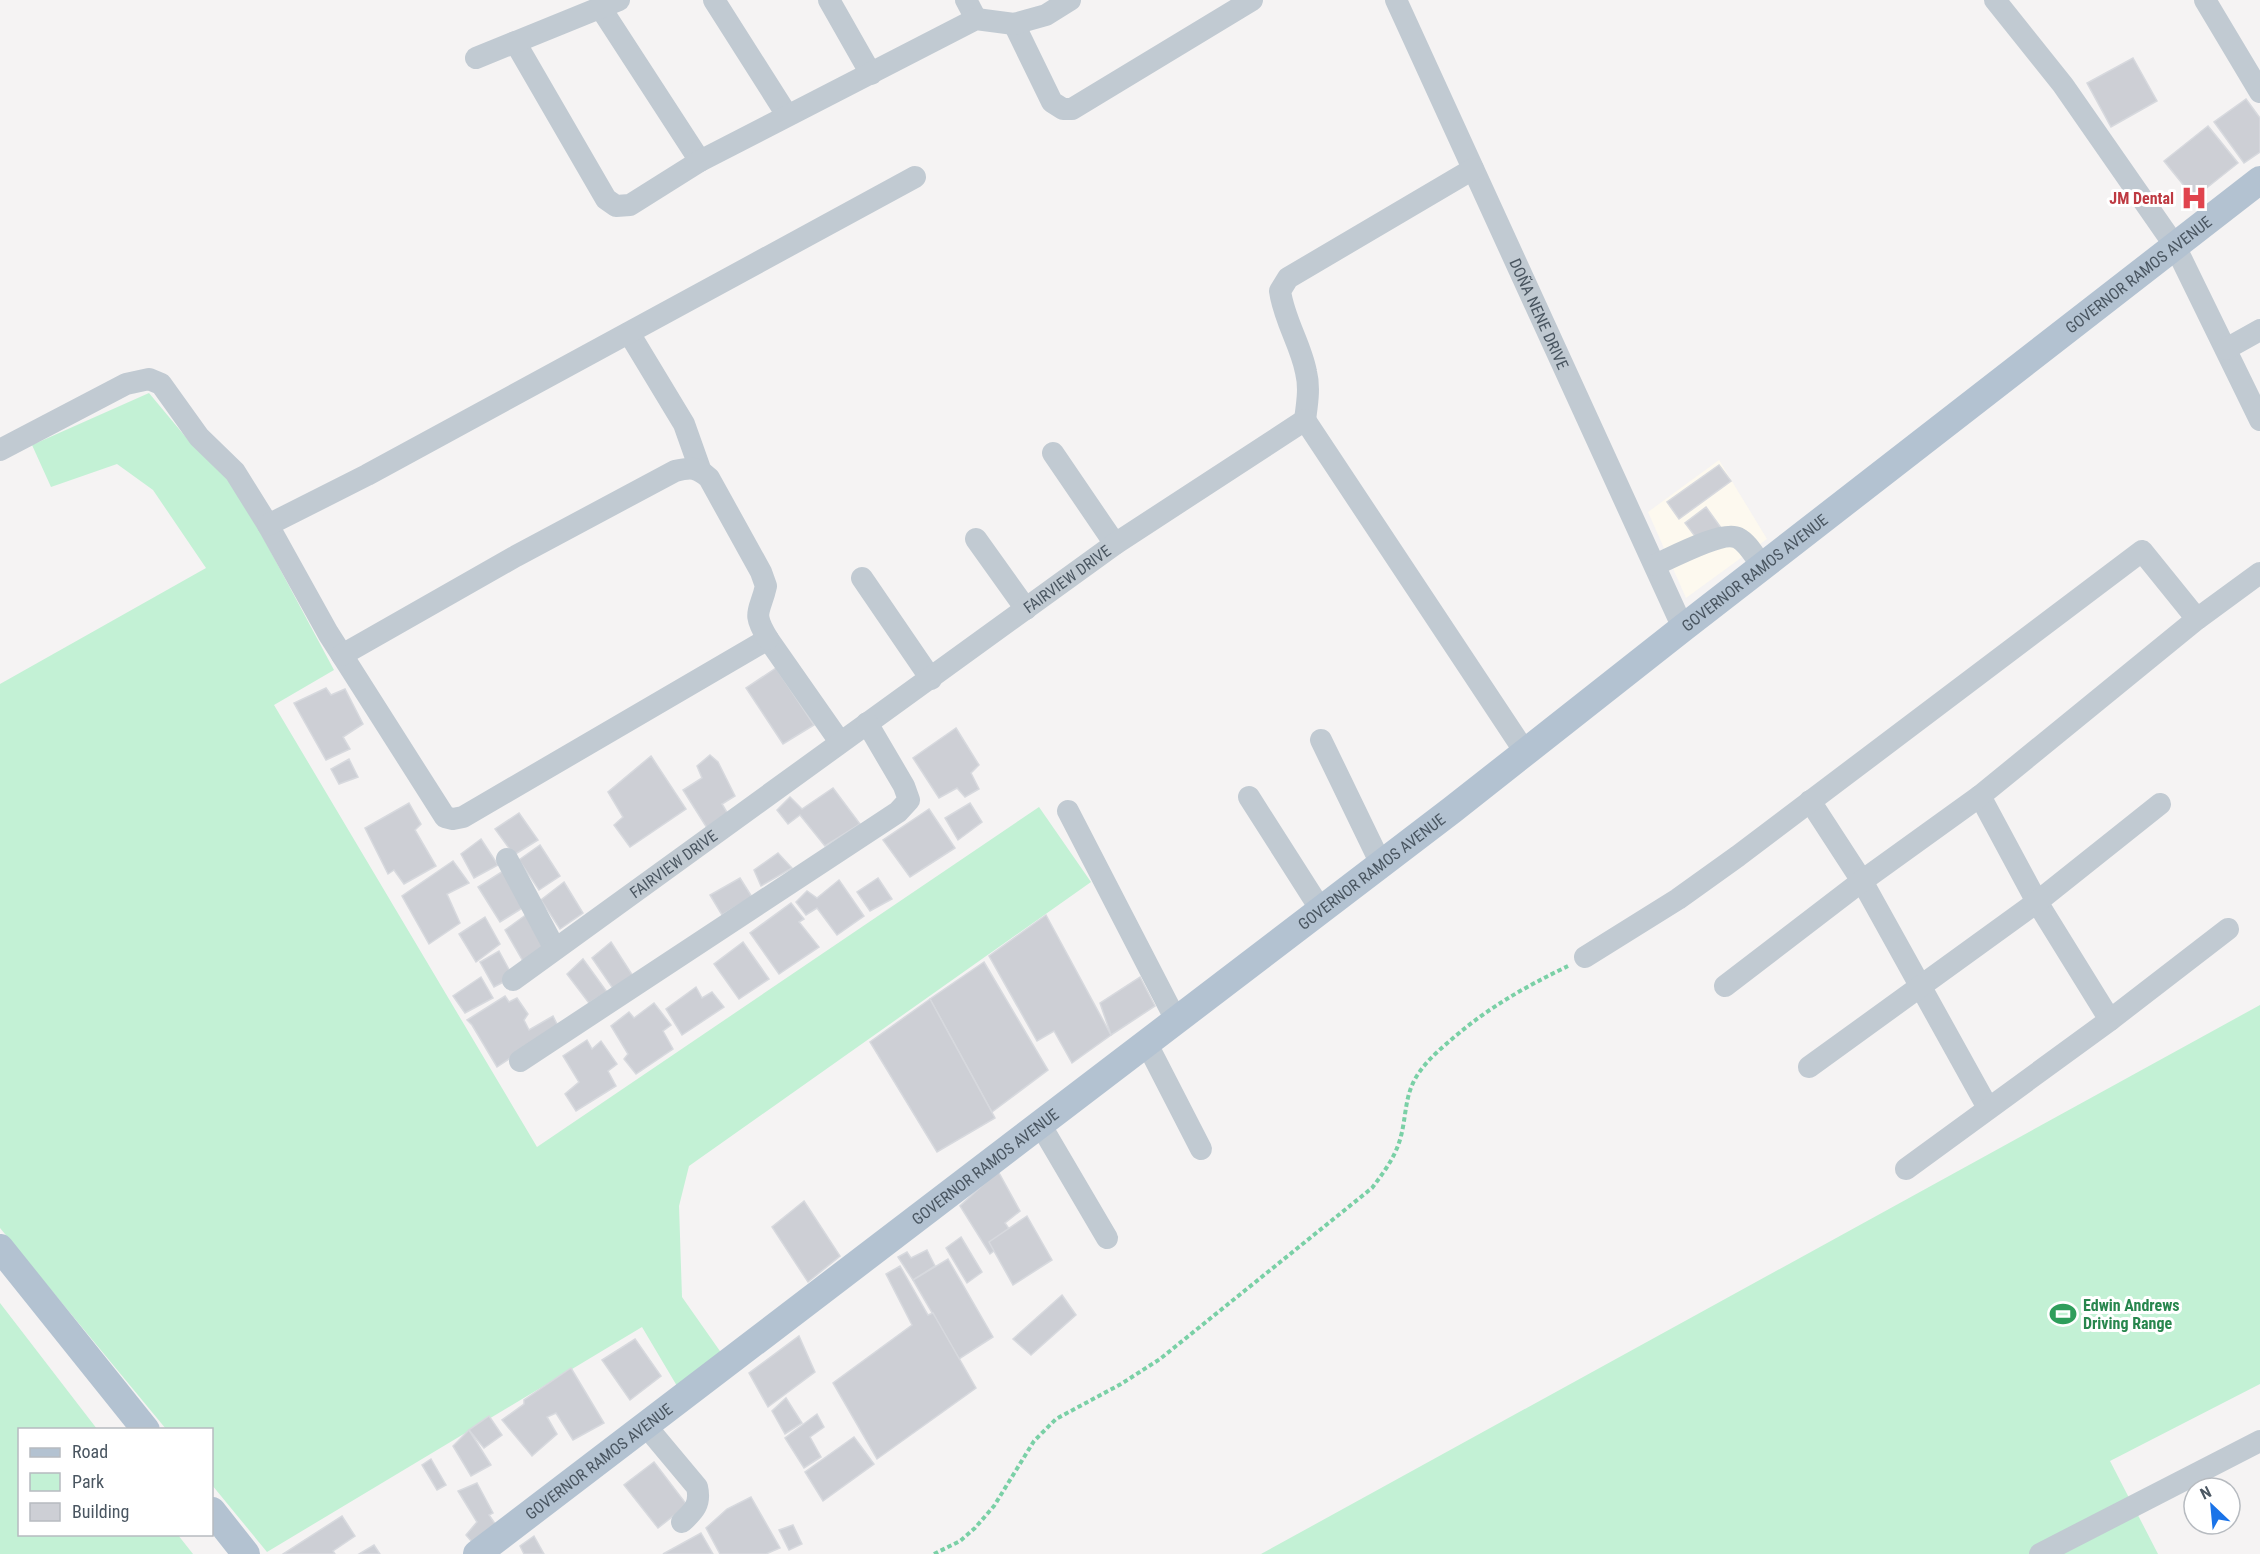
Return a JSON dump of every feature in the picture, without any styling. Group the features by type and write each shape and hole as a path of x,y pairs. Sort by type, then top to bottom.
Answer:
{"main road":[{"name":"GOVERNOR RAMOS AVENUE","path":"477,1554 1177,1022 2260,180"},
{"path":"0,1248 144,1428"},
{"path":"213,1512 246,1554"}],"street":[{"path":"714,0 788,115"},
{"path":"828,0 871,74"},
{"path":"515,42 606,199 616,206 630,205 700,161 871,74 971,10 1014,24 1046,15 1070,0"},
{"path":"1014,24 1052,102 1063,109 1072,110 1252,0"},
{"name":"DOÑA NENE DRIVE","path":"1396,0 1683,628"},
{"path":"1995,0 2063,85 2175,246 2260,420"},
{"path":"2205,0 2260,92"},
{"path":"476,58 610,4 700,161"},
{"path":"1473,169 1288,278 1280,291 1282,305 1306,371 1308,395 1305,420 1525,752"},
{"path":"268,525 367,475 915,177"},
{"path":"2226,349 2260,330"},
{"path":"629,333 684,424 700,469 709,478 764,579 766,586 758,609 760,625 840,742"},
{"path":"0,450 126,384 148,380 161,384 199,437 236,472 342,655 440,812 445,817 453,819 463,817 768,639"},
{"name":"FAIRVIEW DRIVE","path":"513,980 1115,544 1305,420"},
{"path":"1053,453 1115,544"},
{"path":"342,655 505,562 675,471 690,467 700,469"},
{"path":"1654,565 1718,538 1735,536 1743,541 1762,566"},
{"path":"976,538 1026,609"},
{"path":"1585,957 1678,899 1738,856 2142,551 2197,619"},
{"path":"1725,986 1862,881 1980,796 2197,619 2260,573"},
{"path":"862,578 930,679"},
{"path":"520,1061 898,812 909,800 904,786 867,723"},
{"path":"1321,740 1381,864"},
{"path":"1980,796 2037,902 2110,1020"},
{"path":"1249,797 1321,910"},
{"path":"1810,801 1862,881 1988,1108"},
{"path":"1809,1068 2037,902 2160,804"},
{"path":"1068,811 1177,1022"},
{"path":"507,859 555,949"},
{"path":"1906,1169 2110,1020 2228,929"},
{"path":"1147,1044 1201,1149"},
{"path":"1040,1124 1107,1238"},
{"path":"646,1426 697,1487 699,1496 696,1510 682,1522"},
{"path":"2040,1554 2260,1441"}],"path":[{"path":"934,1554 960,1541 975,1528 994,1506 1034,1441 1056,1419 1160,1359 1372,1188 1390,1165 1401,1136 1406,1101 1415,1078 1436,1053 1480,1015 1523,989 1585,957"}],"shaded area":[{"path":"1719,460 1767,539 1686,598 1648,512"}],"green space":[{"path":"149,393 189,441 226,475 258,528 334,670 274,705 537,1147 1039,807 1091,882 689,1166 679,1206 682,1297 722,1354 677,1386 642,1327 267,1552 213,1486 213,1428 165,1428 0,1228 0,684 206,568 153,490 117,464 51,487 32,445"},
{"path":"2260,1005 2260,1384 2110,1461 2158,1554 1261,1554"},
{"path":"0,1303 96,1428 18,1428 18,1536 179,1536 193,1554 0,1554"}],"building":[{"path":"2133,58 2157,101 2111,127 2087,83"},
{"path":"2246,99 2260,118 2260,152 2244,163 2214,122"},
{"path":"2208,126 2238,163 2194,198 2164,161"},
{"path":"1719,465 1731,481 1679,519 1667,502"},
{"path":"1706,507 1727,536 1706,551 1685,523"},
{"path":"776,668 814,725 783,744 746,688"},
{"path":"326,688 331,695 345,689 363,724 343,737 350,749 326,760 294,703"},
{"path":"956,728 979,765 971,773 979,789 965,797 957,788 939,798 913,758"},
{"path":"710,755 718,762 735,796 722,804 728,814 707,828 683,790 702,778 697,766"},
{"path":"651,756 686,809 630,847 614,825 623,817 608,792"},
{"path":"349,759 358,777 339,784 331,769"},
{"path":"833,788 860,824 825,846 800,815 788,824 777,810 790,797 802,809"},
{"path":"409,803 421,824 415,830 436,866 404,884 394,870 388,874 365,828"},
{"path":"970,803 982,822 958,840 945,818"},
{"path":"929,809 955,848 910,877 883,840"},
{"path":"519,813 538,840 514,855 495,829"},
{"path":"481,839 498,865 474,878 461,854"},
{"path":"540,845 560,876 539,890 519,860"},
{"path":"778,853 792,868 761,886 754,870"},
{"path":"453,861 469,883 447,894 460,923 429,944 402,896"},
{"path":"503,871 524,907 500,922 478,887"},
{"path":"740,878 752,897 722,915 710,895"},
{"path":"878,878 892,899 870,911 857,892"},
{"path":"839,880 864,916 837,935 817,908 806,915 796,902 807,891 817,898"},
{"path":"564,882 583,913 560,929 541,900"},
{"path":"791,903 804,919 799,922 819,947 779,974 750,933"},
{"path":"527,914 545,948 524,963 505,930"},
{"path":"1046,915 1111,1035 1072,1063 1054,1031 1037,1041 989,956"},
{"path":"485,917 500,944 476,962 459,934"},
{"path":"611,942 633,976 614,990 592,958"},
{"path":"743,942 769,979 739,999 714,964"},
{"path":"499,951 513,977 494,987 480,962"},
{"path":"583,959 607,992 589,1003 567,974"},
{"path":"984,962 1048,1070 992,1112 930,999"},
{"path":"481,977 493,998 465,1013 453,996"},
{"path":"1140,977 1155,1006 1111,1035 1100,1003"},
{"path":"696,987 702,998 712,992 724,1007 682,1035 666,1009"},
{"path":"505,996 509,1002 517,998 528,1014 524,1020 529,1030 553,1016 558,1026 497,1067 467,1020"},
{"path":"930,999 995,1118 937,1152 870,1042"},
{"path":"654,1003 671,1025 663,1031 673,1049 636,1074 624,1059 628,1054 611,1026 629,1012 634,1018"},
{"path":"587,1040 592,1049 601,1041 617,1064 608,1071 616,1086 576,1111 565,1094 579,1082 563,1056"},
{"path":"998,1171 1020,1211 1005,1223 1014,1236 990,1254 960,1206"},
{"path":"804,1201 840,1256 808,1282 772,1227"},
{"path":"1027,1216 1052,1260 1013,1285 989,1242"},
{"path":"961,1237 982,1272 967,1283 946,1248"},
{"path":"927,1250 935,1266 913,1280 898,1257 907,1252 911,1258"},
{"path":"948,1259 993,1337 959,1359 913,1280"},
{"path":"900,1266 928,1315 933,1313 976,1388 877,1459 833,1383 912,1325 886,1274"},
{"path":"1062,1295 1076,1315 1031,1355 1013,1339"},
{"path":"799,1336 815,1372 768,1407 749,1373"},
{"path":"635,1339 661,1376 630,1400 602,1360"},
{"path":"571,1368 604,1423 573,1440 556,1413 547,1417 557,1434 532,1456 502,1420 524,1404 524,1400"},
{"path":"786,1398 802,1423 785,1434 772,1411"},
{"path":"817,1414 824,1427 810,1437 821,1457 804,1468 785,1438"},
{"path":"489,1416 502,1435 484,1448 469,1430"},
{"path":"469,1430 491,1465 471,1476 453,1446"},
{"path":"854,1437 874,1464 823,1501 805,1472"},
{"path":"431,1459 446,1485 437,1490 422,1465"},
{"path":"654,1462 687,1505 658,1528 624,1485"},
{"path":"477,1483 493,1513 489,1515 496,1525 472,1542 466,1535 477,1522 458,1491"},
{"path":"751,1497 780,1548 766,1554 720,1554 706,1528 727,1509"},
{"path":"342,1516 355,1536 333,1551 335,1554 283,1554"},
{"path":"793,1525 802,1544 789,1550 779,1530"},
{"path":"701,1533 713,1554 663,1554"},
{"path":"534,1536 544,1554 524,1554 520,1546"},
{"path":"374,1545 380,1554 359,1554"}],"place":[{"name":"JM Dental","path":"2194,198"},
{"name":"Edwin Andrews Driving Range","path":"2063,1314"}]}
